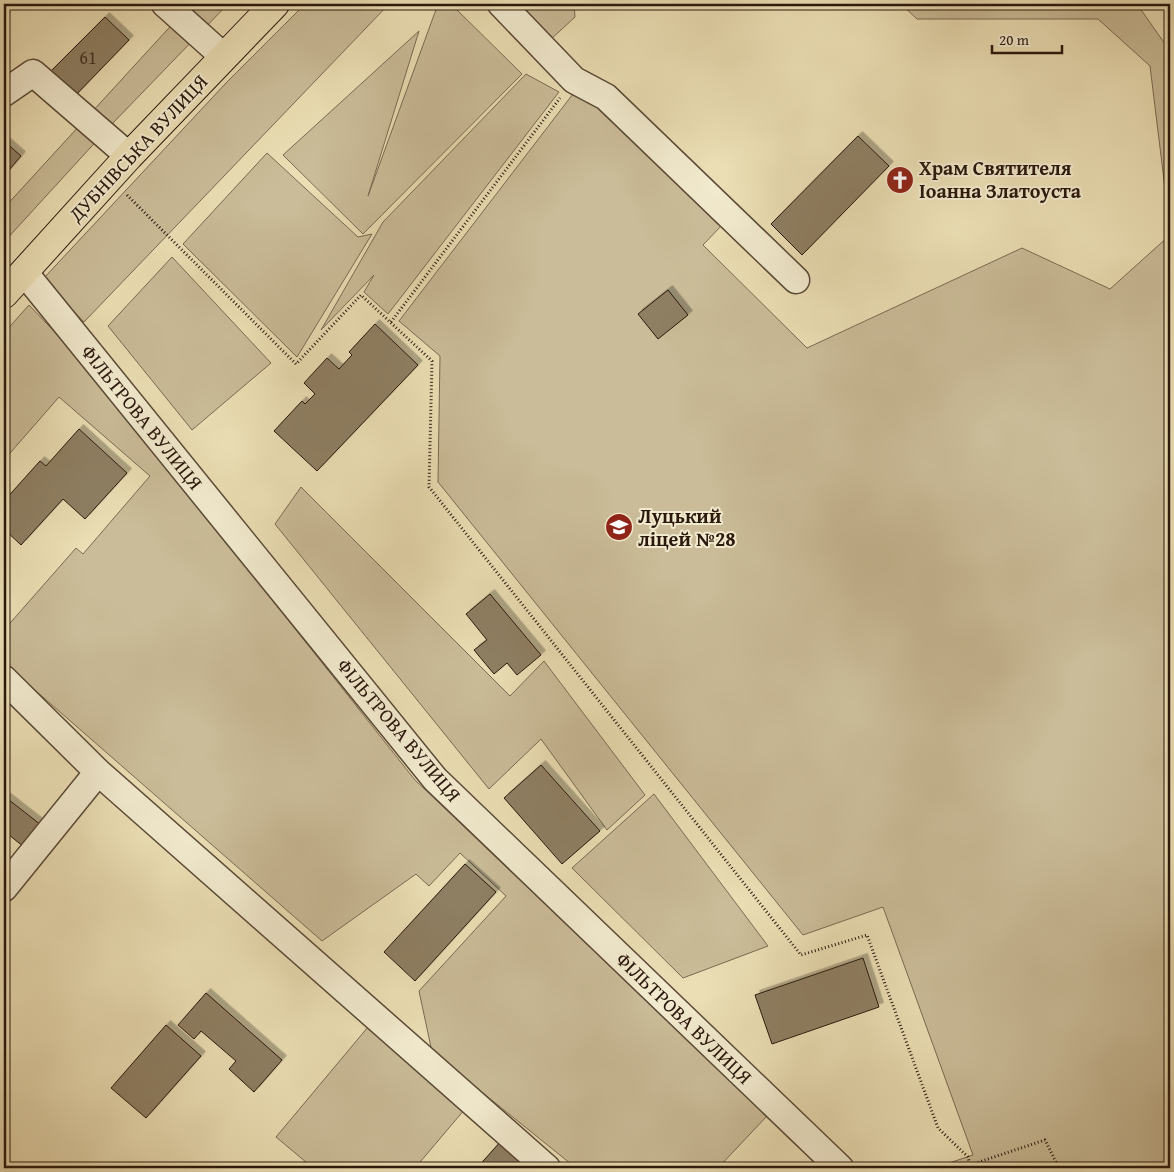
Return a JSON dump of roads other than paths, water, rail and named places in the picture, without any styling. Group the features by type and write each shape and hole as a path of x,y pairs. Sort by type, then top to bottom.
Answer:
{"main road":[{"name":"ДУБНІВСЬКА ВУЛИЦЯ","path":"4,294 128,156 275,4"}],"street":[{"path":"165,4 223,56"},
{"path":"501,4 574,80 606,97 796,280"},
{"path":"4,93 33,73 128,156"},
{"name":"ФІЛЬТРОВА ВУЛИЦЯ","path":"24,272 435,779 840,1168"},
{"path":"4,679 98,772 547,1168"},
{"path":"4,888 98,772"}],"place":[{"name":"Храм Святителя Іоанна Златоуста","path":"900,180"},
{"name":"Луцький ліцей №28","path":"619,527"}]}
